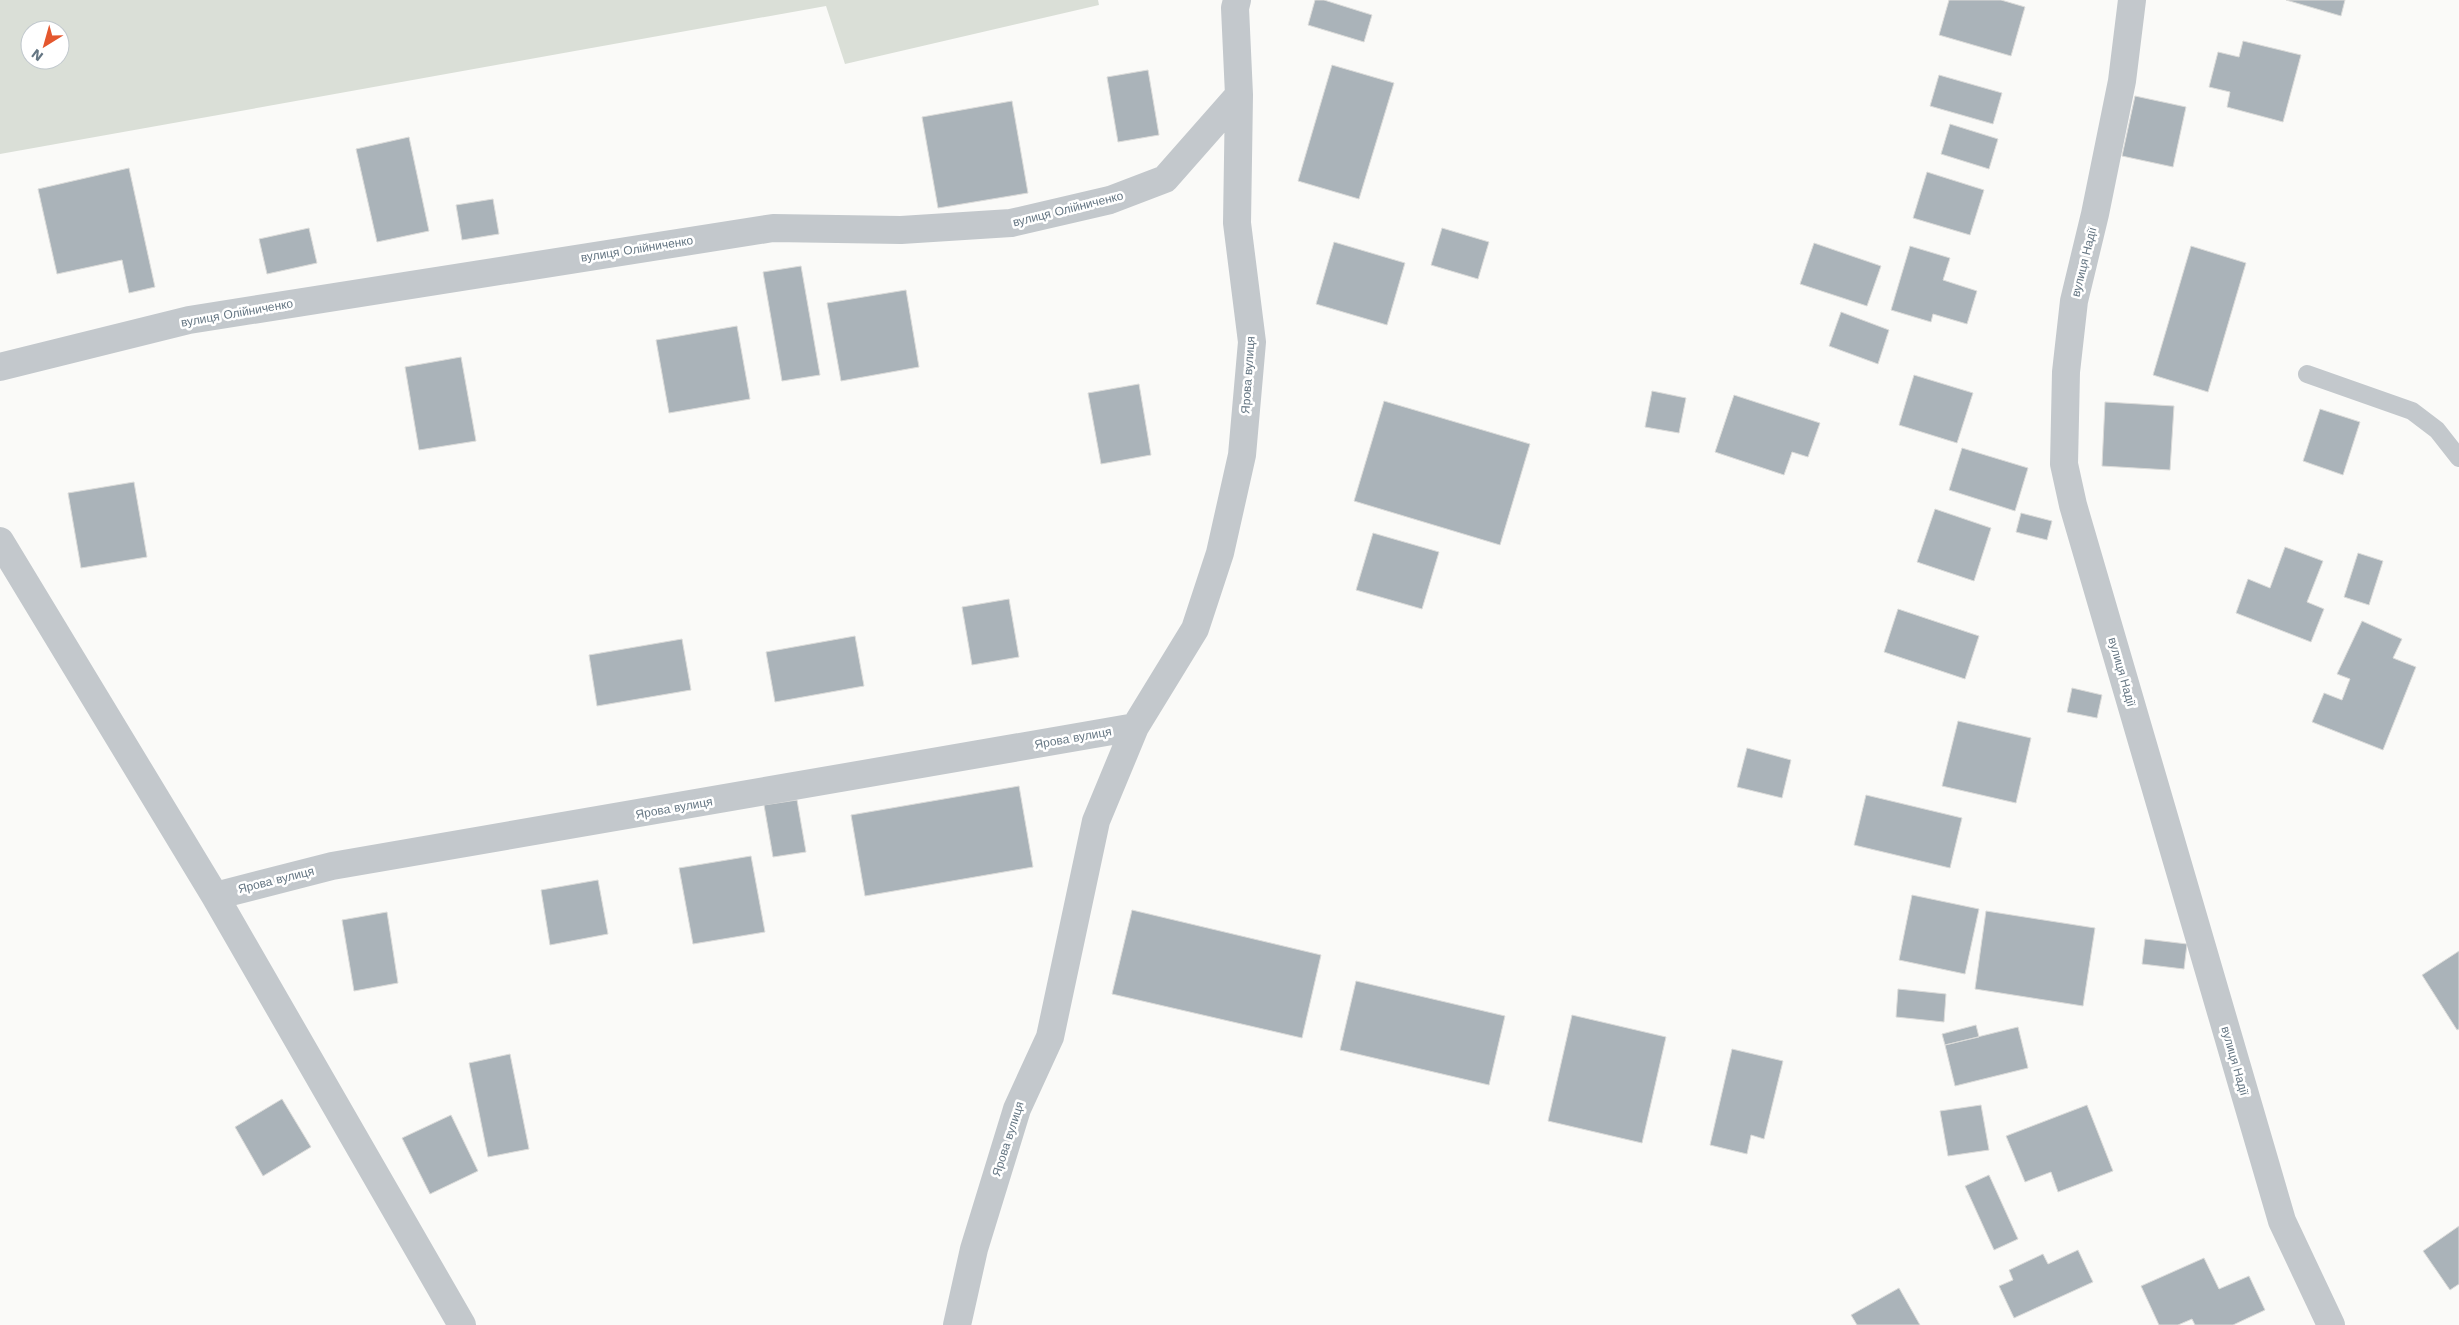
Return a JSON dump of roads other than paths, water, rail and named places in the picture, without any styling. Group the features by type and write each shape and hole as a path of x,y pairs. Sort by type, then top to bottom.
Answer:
{"street":[{"name":"Ярова вулиця","path":"958,1325 974,1249 1016,1109 1050,1037 1096,821 1135,727 1195,629 1220,553 1242,455 1252,342 1237,223 1239,95 1235,8 1237,0"},
{"name":"вулиця Надії","path":"2132,0 2122,81 2095,214 2074,301 2066,372 2064,464 2076,514 2282,1221 2331,1325"},
{"name":"вулиця Олійниченко","path":"0,367 189,320 773,228 901,230 1011,223 1110,200 1165,179 1239,95"},
{"path":"0,541 215,896 462,1325"},
{"name":"Ярова вулиця","path":"215,896 332,866 1135,727"}],"lane":[{"path":"2307,374 2412,411 2437,430 2459,458"}]}
